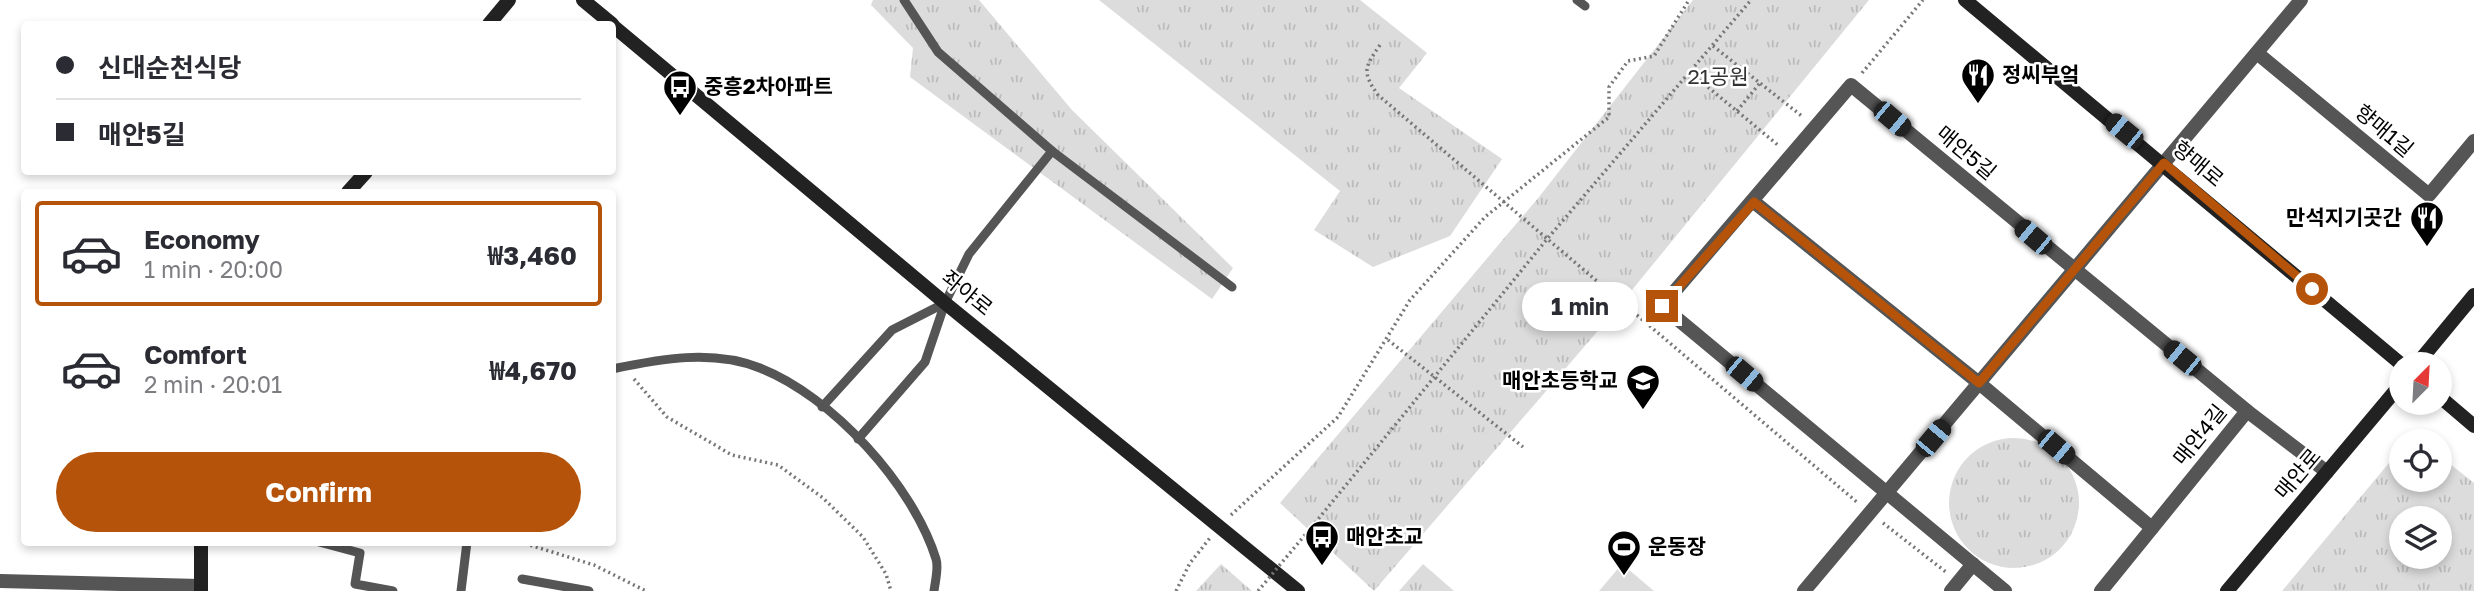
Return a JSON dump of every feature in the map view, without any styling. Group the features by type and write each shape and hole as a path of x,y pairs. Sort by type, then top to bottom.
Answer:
{"street":[{"path":"492,21 509,0"},
{"name":"좌야로","path":"583,0 607,21"},
{"name":"향매로","path":"1965,0 2164,163 2389,354"},
{"path":"1804,591 2301,0"},
{"name":"좌야로","path":"616,28 1298,591"},
{"name":"향매1길","path":"2257,53 2429,195 2474,141"},
{"path":"1851,85 1754,202 1662,306 2005,591"},
{"name":"매안5길","path":"1851,85 2074,270"},
{"path":"351,189 363,175"},
{"path":"1754,202 1979,383 2152,528"},
{"name":"매안4길","path":"2074,270 2247,411 2101,591"},
{"path":"2427,352 2474,295"},
{"name":"매안로","path":"2227,591 2389,398"},
{"path":"2452,407 2474,426"},
{"path":"2247,411 2327,472"},
{"path":"0,581 200,589 201,546"},
{"path":"1955,586 1973,565"}],"lane":[{"path":"904,0 938,52 1052,151 1232,286"},
{"path":"858,439 925,362 946,303 969,254 1052,151"},
{"path":"822,407 892,330 946,303"},
{"path":"616,368 678,357 720,359 759,367 798,388 858,439 902,489 937,562 934,591"},
{"path":"334,546 360,553 355,584 393,591"},
{"path":"461,591 467,546"},
{"path":"522,579 589,591"}],"path":[{"path":"1176,591 1190,563 1220,526 1338,417 1388,340 1410,300 1502,201 1609,117 1609,87 1628,61 1654,56 1689,0"},
{"path":"1258,591 1548,238 1751,0"},
{"path":"1851,85 1923,0"},
{"path":"1380,45 1366,67 1367,79 1378,95 1955,586"},
{"path":"1713,45 1816,127"},
{"path":"1690,72 1791,157"},
{"path":"1737,111 1760,83"},
{"path":"1388,340 1523,447"},
{"path":"624,367 667,418 732,455 778,465 823,498 863,537 886,574 891,591"},
{"path":"533,546 594,565 646,591"}],"green space":[{"path":"873,0 979,0 1072,110 1233,268 1212,299 910,77 913,48 871,5"},
{"path":"1099,0 1360,0 1427,53 1399,88 1502,159 1450,236 1373,267 1314,230 1340,191"},
{"name":"21공원","path":"1693,0 1869,0 1614,312 1374,591 1280,503 1539,197"},
{"path":"2014,438 2039,443 2060,457 2074,478 2079,503 2074,528 2060,549 2039,563 2014,568 1989,563 1968,549 1954,528 1949,503 1954,478 1968,457 1989,443"},
{"path":"2389,463 2389,492 2452,492 2452,466 2474,483 2474,591 2282,591"},
{"path":"1221,564 1252,591 1196,591"},
{"path":"1423,564 1454,591 1399,591"},
{"name":"운동장","path":"1622,564 1654,591 1599,591"}],"place":[{"name":"정씨부엌","path":"1978,105"},
{"name":"중흥2차아파트","path":"680,117"},
{"name":"만석지기곳간","path":"2427,248"},
{"name":"매안초등학교","path":"1643,411"},
{"name":"매안초교","path":"1322,567"},
{"name":"운동장","path":"1624,577"}],"route":[{"path":"1662,306 1754,202 1979,383 2164,163 2312,289"}]}
